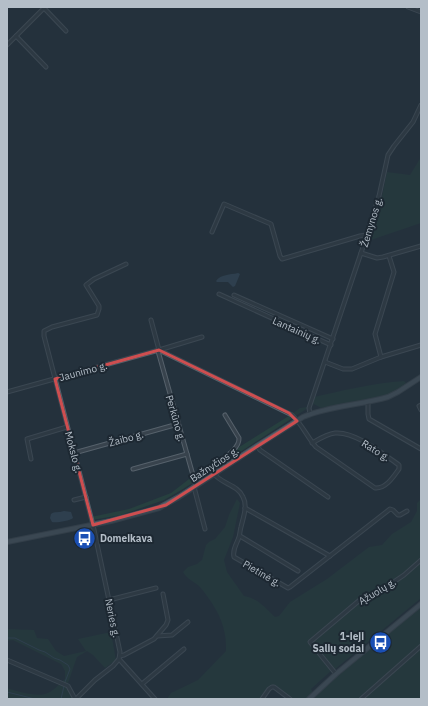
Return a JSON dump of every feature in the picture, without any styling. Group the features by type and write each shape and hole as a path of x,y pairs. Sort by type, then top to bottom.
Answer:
{"main road":[{"name":"Bažnyčios g.","path":"7,542 118,520 159,508 195,487 297,420 310,414 383,398 394,394 421,377"},
{"path":"309,699 336,674 421,604"}],"street":[{"path":"408,7 421,12"},
{"path":"7,45 44,8 66,31"},
{"path":"16,36 46,67"},
{"name":"Žemynos g.","path":"331,346 381,190 388,155 413,122 421,105"},
{"path":"212,232 224,204 271,224 282,259 367,235"},
{"path":"361,253 377,258 389,256 421,246"},
{"path":"381,357 375,334 394,272 389,256"},
{"name":"Mokslo g.","path":"93,525 45,340 44,331 52,327 96,315 100,309 86,285 126,264"},
{"name":"Lantainių g.","path":"218,294 331,346 309,408 310,414"},
{"path":"234,295 333,339"},
{"name":"Perkūno g.","path":"151,320 205,528"},
{"name":"Jaunimo g.","path":"7,392 158,351 202,337"},
{"path":"325,362 343,369 352,369 381,357 421,345"},
{"path":"158,351 289,413 297,420"},
{"path":"368,402 369,419 421,449"},
{"path":"421,404 418,406 421,410"},
{"path":"225,415 240,441 235,449 214,465 217,478 238,489 244,497 245,508 330,556"},
{"name":"Rato g.","path":"297,420 312,442 320,451 375,488 382,487 392,478 400,466 361,440 343,433 333,433 312,442"},
{"name":"Žaibo g.","path":"74,453 178,424"},
{"path":"31,459 27,439 67,427"},
{"path":"256,446 328,497"},
{"path":"134,469 187,454"},
{"path":"74,500 86,496"},
{"name":"Pietinė g.","path":"245,508 240,529 240,536 234,548 234,557 288,588 390,508 398,515 407,511"},
{"name":"Neries g.","path":"93,525 120,657"},
{"path":"240,536 298,571"},
{"name":"Ąžuolų g.","path":"336,674 310,642 361,599 379,592 404,575 421,560"},
{"path":"109,600 156,588"},
{"path":"7,660 63,683 69,687 76,699 95,680 113,666 120,657 149,642 157,636 168,620 163,594"},
{"path":"157,636 172,635 188,622"},
{"path":"362,699 421,646"},
{"path":"142,684 184,649"},
{"path":"120,657 154,699"},
{"path":"262,699 269,689 274,687 290,699"}],"highlighted area":[{"path":"159,350 289,413 297,421 166,505 93,525 55,379"}],"green space":[{"path":"421,157 421,223 369,240 382,197 387,172 410,175"},
{"path":"404,381 407,384 388,395 321,408 314,404 164,500 121,515 92,520 91,517 129,509 171,493 193,476 300,408 307,407 310,398 368,385"},
{"path":"237,499 240,503 233,537 224,560 227,572 244,596 258,601 275,617 279,616 290,602 327,579 369,547 382,545 392,534 411,522 417,511 417,503 421,499 421,559 384,588 361,599 308,641 332,670 311,689 313,693 307,699 292,699 275,686 272,686 261,699 167,699 171,693 198,680 226,651 224,628 215,609 199,586 188,578 183,572 188,567 197,564 202,560 206,545 215,539 225,527"},
{"path":"421,562 421,598 334,670 312,642 361,600 373,596"},
{"path":"421,606 421,699 312,699 387,633"},
{"path":"7,629 34,630 37,638 48,639 56,651 64,656 86,651 78,639 111,632 116,660 105,668 93,655 87,651 77,657 67,686 72,699 7,699 7,688 32,694 41,695 48,693 65,679 65,671 61,664 13,640 7,641"}],"water":[{"path":"238,273 240,274 235,286 233,287 228,282 216,281 223,276"},
{"path":"64,511 71,512 73,518 62,522 52,522 50,518 51,514"}],"waterway":[{"path":"7,638 15,638 68,665 70,669 65,682"},
{"path":"61,699 64,686"},
{"path":"7,692 35,699"}],"place":[{"name":"Domeikava","path":"85,538"},
{"name":"1-ieji Salių sodai","path":"380,642"}]}
